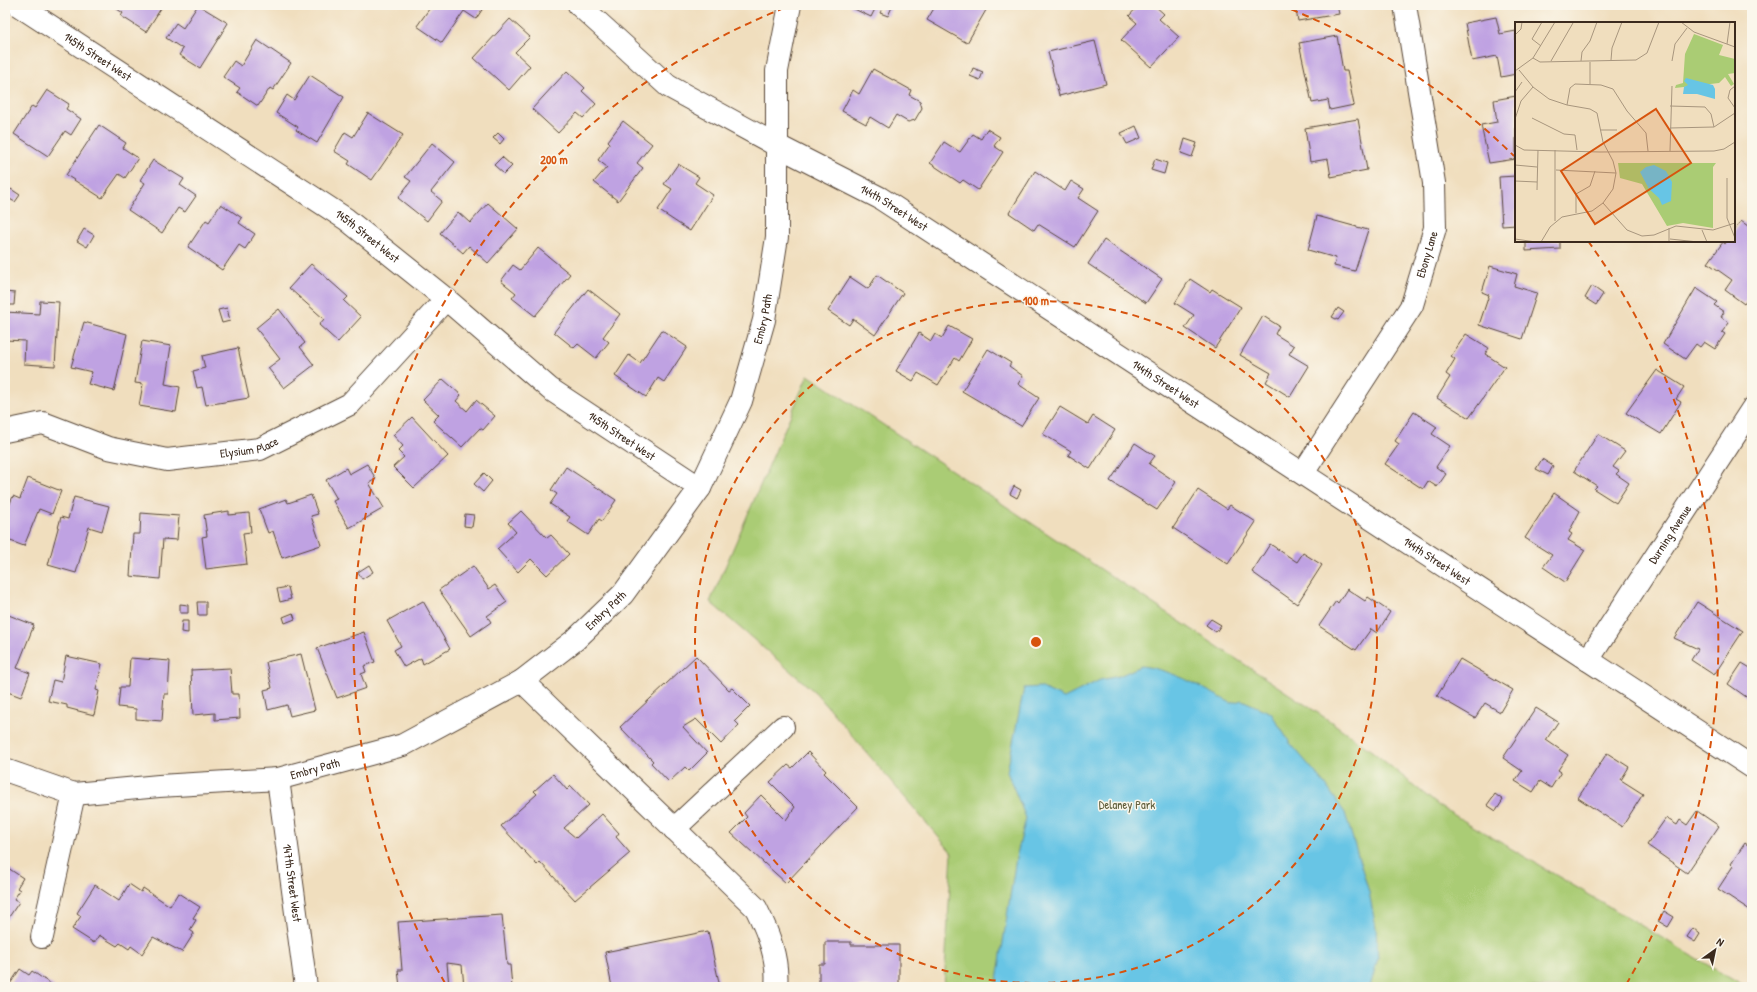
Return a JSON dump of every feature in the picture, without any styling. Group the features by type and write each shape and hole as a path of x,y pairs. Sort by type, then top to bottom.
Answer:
{"street":[{"name":"145th Street West","path":"18,5 346,219 446,299 550,389 700,488"},
{"name":"144th Street West","path":"579,5 668,86 778,146 880,198 1752,767"},
{"name":"Embry Path","path":"5,770 74,794 159,786 278,779 403,745 522,681 575,640 623,594 700,488 741,401 764,320 777,237 777,71 790,5"},
{"name":"Ebony Lane","path":"1303,474 1412,305 1435,228 1434,183 1405,5"},
{"name":"Elysium Place","path":"5,431 43,423 108,448 167,460 260,449 350,404 446,299"},
{"name":"Durning Avenue","path":"1588,660 1752,409"},
{"path":"522,681 756,908 770,935 777,978 776,987"},
{"path":"674,829 783,727"},
{"name":"147th Street West","path":"278,779 306,987"},
{"path":"42,937 74,794"}],"green space":[{"name":"Delaney Park","path":"808,375 1333,723 1373,752 1439,806 1745,987 944,987 952,853 816,693 710,602"}],"water":[{"path":"1141,666 1165,671 1231,703 1242,700 1271,713 1290,743 1325,784 1345,813 1369,892 1376,928 1378,958 1370,987 996,987 1016,858 1026,818 1007,772 1024,688 1040,687 1064,698 1100,680 1119,676"}],"building":[{"path":"111,5 163,5 146,32 121,16 123,13"},
{"path":"198,5 228,23 200,68 179,55 183,49 166,38 176,23 183,28"},
{"path":"432,5 485,5 476,19 464,11 442,43 417,26"},
{"path":"851,5 877,5 871,17 850,7"},
{"path":"884,5 892,7 888,16 880,13"},
{"path":"936,5 989,5 967,43 927,20"},
{"path":"1139,5 1154,5 1164,14 1159,19 1179,37 1151,67 1121,40 1137,23 1129,16"},
{"path":"1295,5 1337,5 1339,14 1298,21"},
{"path":"1496,17 1500,34 1515,31 1515,74 1501,77 1497,56 1472,61 1465,23"},
{"path":"510,19 530,37 515,52 530,66 509,90 474,58"},
{"path":"1337,36 1343,71 1347,71 1354,105 1330,110 1328,100 1312,103 1299,43"},
{"path":"257,40 291,63 273,90 270,88 258,106 237,92 240,88 223,77 234,61 241,66"},
{"path":"1095,41 1106,84 1059,96 1048,52"},
{"path":"973,68 983,72 980,80 970,76"},
{"path":"873,69 911,90 909,95 920,101 922,108 915,120 908,122 896,115 888,128 870,117 866,124 842,111 853,90 859,94"},
{"path":"567,71 585,88 582,91 596,104 583,118 577,113 558,133 532,109"},
{"path":"310,75 344,97 317,143 296,130 298,127 276,113 287,95 294,100"},
{"path":"47,90 69,104 66,109 81,119 71,135 65,131 48,156 14,134 32,106 35,108"},
{"path":"1515,96 1515,159 1489,163 1481,125 1497,122 1494,100"},
{"path":"368,113 403,135 372,180 348,164 350,161 334,151 345,132 353,137"},
{"path":"1358,119 1367,170 1331,177 1328,159 1310,162 1305,128"},
{"path":"623,121 652,144 637,163 643,168 618,201 594,182 607,167 598,160 610,143 608,141"},
{"path":"99,125 126,143 123,148 138,158 125,178 119,174 102,198 66,175"},
{"path":"1136,126 1141,138 1127,144 1121,133"},
{"path":"987,129 1000,137 994,146 1003,152 978,190 963,180 960,183 930,163 944,142 960,152 973,134 981,139"},
{"path":"498,133 504,139 500,144 493,138"},
{"path":"1185,139 1197,143 1192,157 1181,153"},
{"path":"432,143 455,162 431,192 442,201 427,221 398,198 411,181 405,177"},
{"path":"502,157 512,166 504,174 494,165"},
{"path":"1155,159 1167,163 1164,174 1151,170"},
{"path":"153,160 184,179 180,185 196,196 185,212 178,208 162,233 128,210 145,183 140,180"},
{"path":"678,164 699,177 695,183 713,195 690,231 658,210 672,189 664,184"},
{"path":"1035,171 1065,191 1071,181 1084,189 1078,198 1098,211 1075,247 1038,224 1034,230 1009,213"},
{"path":"1515,176 1515,225 1502,226 1499,177"},
{"path":"11,189 20,195 15,202 6,197"},
{"path":"488,203 518,229 488,263 469,246 463,253 440,233 458,212 470,223"},
{"path":"221,204 242,218 239,223 255,234 245,249 239,245 222,270 188,247 206,220 209,222"},
{"path":"1317,216 1368,230 1355,271 1334,266 1336,258 1308,250"},
{"path":"1741,221 1752,229 1752,294 1744,304 1725,290 1732,280 1708,263 1723,242 1725,244 1726,242 1735,242 1735,230"},
{"path":"84,229 94,235 87,247 77,241"},
{"path":"1104,240 1162,279 1146,303 1088,264"},
{"path":"1526,242 1560,242 1560,249 1526,251"},
{"path":"538,248 570,274 535,316 512,298 516,293 501,281 513,265 520,270"},
{"path":"311,264 348,297 344,301 361,317 338,342 319,325 324,319 289,288"},
{"path":"1490,266 1517,274 1514,286 1537,293 1522,339 1479,325 1489,295 1482,292"},
{"path":"877,275 903,293 875,335 853,319 849,325 828,311 850,277 868,289"},
{"path":"1190,279 1210,292 1212,289 1241,307 1215,348 1185,328 1194,315 1175,303"},
{"path":"1592,286 1603,294 1596,305 1585,298"},
{"path":"1696,288 1717,302 1714,305 1724,312 1721,317 1729,323 1722,332 1725,334 1715,349 1704,342 1700,347 1696,344 1685,359 1663,344"},
{"path":"588,289 620,314 603,337 609,342 596,358 578,344 574,348 554,332"},
{"path":"5,292 15,293 14,305 5,305"},
{"path":"40,301 59,302 55,366 24,364 25,341 5,340 5,312 39,314"},
{"path":"227,308 230,321 222,323 218,310"},
{"path":"1338,308 1344,312 1338,320 1332,317"},
{"path":"279,309 305,343 300,347 314,365 284,388 268,368 280,359 256,328"},
{"path":"1263,316 1279,326 1275,334 1294,346 1289,354 1309,366 1290,397 1266,382 1271,373 1240,355"},
{"path":"84,322 127,334 114,391 88,384 92,372 71,367"},
{"path":"949,326 972,339 959,361 955,358 938,385 918,373 913,381 896,371 919,333 931,341 935,334 942,338"},
{"path":"662,330 687,347 664,382 658,378 646,397 615,376 629,355 640,363"},
{"path":"1466,334 1489,348 1485,354 1505,367 1469,418 1437,398 1450,377 1446,374 1455,359 1451,356"},
{"path":"142,341 171,346 165,384 180,387 176,412 139,406 143,384 135,383"},
{"path":"238,348 249,398 206,405 202,387 197,388 193,371 205,368 202,356"},
{"path":"988,349 1011,363 1009,366 1023,376 1018,384 1039,398 1021,426 962,391"},
{"path":"1657,370 1684,387 1676,399 1681,402 1661,434 1626,413"},
{"path":"443,379 461,395 456,401 467,411 476,400 495,416 483,430 480,428 462,447 433,421 439,415 423,400"},
{"path":"1060,407 1088,424 1093,416 1115,430 1090,469 1068,455 1071,451 1043,434"},
{"path":"1414,412 1437,427 1432,434 1450,446 1436,467 1446,474 1437,487 1428,481 1423,489 1385,464 1399,444 1395,441"},
{"path":"412,417 448,456 414,488 393,467 404,457 398,451 403,446 393,435"},
{"path":"1598,434 1625,451 1613,467 1619,471 1616,474 1629,483 1616,503 1594,489 1597,486 1574,471"},
{"path":"1135,443 1155,456 1149,464 1176,482 1157,510 1110,481"},
{"path":"1542,459 1553,466 1548,475 1536,469"},
{"path":"367,464 376,479 369,483 384,508 349,528 333,501 337,499 326,480 346,468 349,474"},
{"path":"566,467 616,500 602,521 599,519 588,535 567,521 570,517 550,504 557,494 551,490"},
{"path":"484,473 492,481 483,492 474,484"},
{"path":"28,478 61,491 52,514 39,509 24,546 5,539 5,516 13,496 20,499"},
{"path":"1014,486 1021,490 1017,498 1010,494"},
{"path":"1198,490 1227,509 1230,505 1256,522 1228,564 1173,528"},
{"path":"1554,493 1580,511 1569,532 1572,534 1568,540 1585,550 1565,582 1543,567 1552,555 1525,538"},
{"path":"311,495 318,514 311,516 321,545 282,558 273,531 268,533 259,509 286,499 288,503"},
{"path":"74,497 109,506 102,531 89,527 76,573 48,565 61,517 68,519"},
{"path":"229,511 229,515 249,513 251,532 243,533 247,564 206,569 202,537 207,536 204,515"},
{"path":"521,511 547,538 551,535 569,554 547,575 531,559 518,572 497,549 516,532 508,523"},
{"path":"141,513 179,516 177,540 163,539 160,579 130,576 133,534 140,534"},
{"path":"465,514 474,515 472,527 464,526"},
{"path":"1270,544 1297,562 1303,553 1322,565 1297,604 1252,572"},
{"path":"369,565 373,572 362,579 358,572"},
{"path":"473,566 489,589 495,585 507,602 487,616 491,622 471,636 439,590"},
{"path":"288,587 291,599 280,602 277,589"},
{"path":"1347,589 1365,601 1368,597 1390,612 1377,633 1371,629 1356,650 1319,626 1336,601 1338,603"},
{"path":"423,601 450,649 423,664 421,658 404,667 394,650 401,646 387,621"},
{"path":"197,602 206,602 206,615 198,615"},
{"path":"1697,602 1743,631 1714,675 1691,660 1698,649 1674,638"},
{"path":"180,604 188,605 188,613 180,613"},
{"path":"293,613 295,619 285,623 283,617"},
{"path":"6,614 34,625 17,668 30,673 21,697 5,691"},
{"path":"1211,619 1221,625 1216,632 1206,625"},
{"path":"182,621 188,621 188,633 181,632"},
{"path":"364,632 375,662 364,666 366,672 361,674 366,688 337,698 317,648"},
{"path":"301,654 315,710 290,716 287,705 268,710 264,690 272,688 266,662"},
{"path":"66,656 102,664 96,690 99,691 94,715 67,708 67,705 48,701 53,680 61,682"},
{"path":"696,656 729,690 732,688 750,706 735,721 739,725 721,744 696,719 683,727 707,753 689,771 685,767 669,782 651,763 653,761 620,727"},
{"path":"130,658 170,661 168,694 164,694 162,721 136,719 136,709 118,707 120,687 128,687"},
{"path":"1460,659 1513,690 1500,712 1485,703 1475,718 1437,696"},
{"path":"1742,663 1752,669 1752,701 1728,684"},
{"path":"230,668 232,694 239,694 240,718 215,720 215,713 193,715 191,670"},
{"path":"1536,708 1558,722 1546,740 1568,755 1558,770 1561,772 1551,788 1540,781 1533,792 1515,781 1522,771 1503,758"},
{"path":"808,752 826,771 824,773 858,807 786,883 731,833 747,817 744,813 761,795 786,820 795,807 770,782 788,765 792,768"},
{"path":"1607,753 1629,767 1621,780 1643,794 1622,827 1578,798"},
{"path":"553,774 567,790 571,786 589,805 564,828 576,838 602,814 619,833 616,837 630,853 575,900 540,862 537,865 501,826 537,794 534,791"},
{"path":"1495,794 1503,800 1496,811 1487,805"},
{"path":"1697,811 1719,826 1687,873 1647,845 1666,818 1677,825 1680,820 1687,825"},
{"path":"1745,843 1752,848 1752,907 1750,910 1718,889 1733,866 1731,864"},
{"path":"5,866 23,878 17,888 20,890 14,899 19,902 7,920 5,919"},
{"path":"129,884 141,892 143,888 170,906 178,893 200,907 193,918 196,920 190,930 194,933 182,952 153,937 142,954 131,946 129,949 120,943 117,946 99,935 94,943 72,929 81,916 77,913 95,885 119,901"},
{"path":"1664,911 1674,917 1668,927 1658,921"},
{"path":"502,915 507,965 510,965 512,987 464,987 462,965 447,963 449,987 400,987 398,970 402,970 398,922"},
{"path":"1693,928 1700,934 1695,942 1687,937"},
{"path":"708,931 720,987 672,987 672,983 659,987 612,987 605,952"},
{"path":"825,942 851,942 851,945 899,945 899,987 819,987 819,964 825,964"},
{"path":"20,969 29,975 32,971 55,987 8,987"}]}
